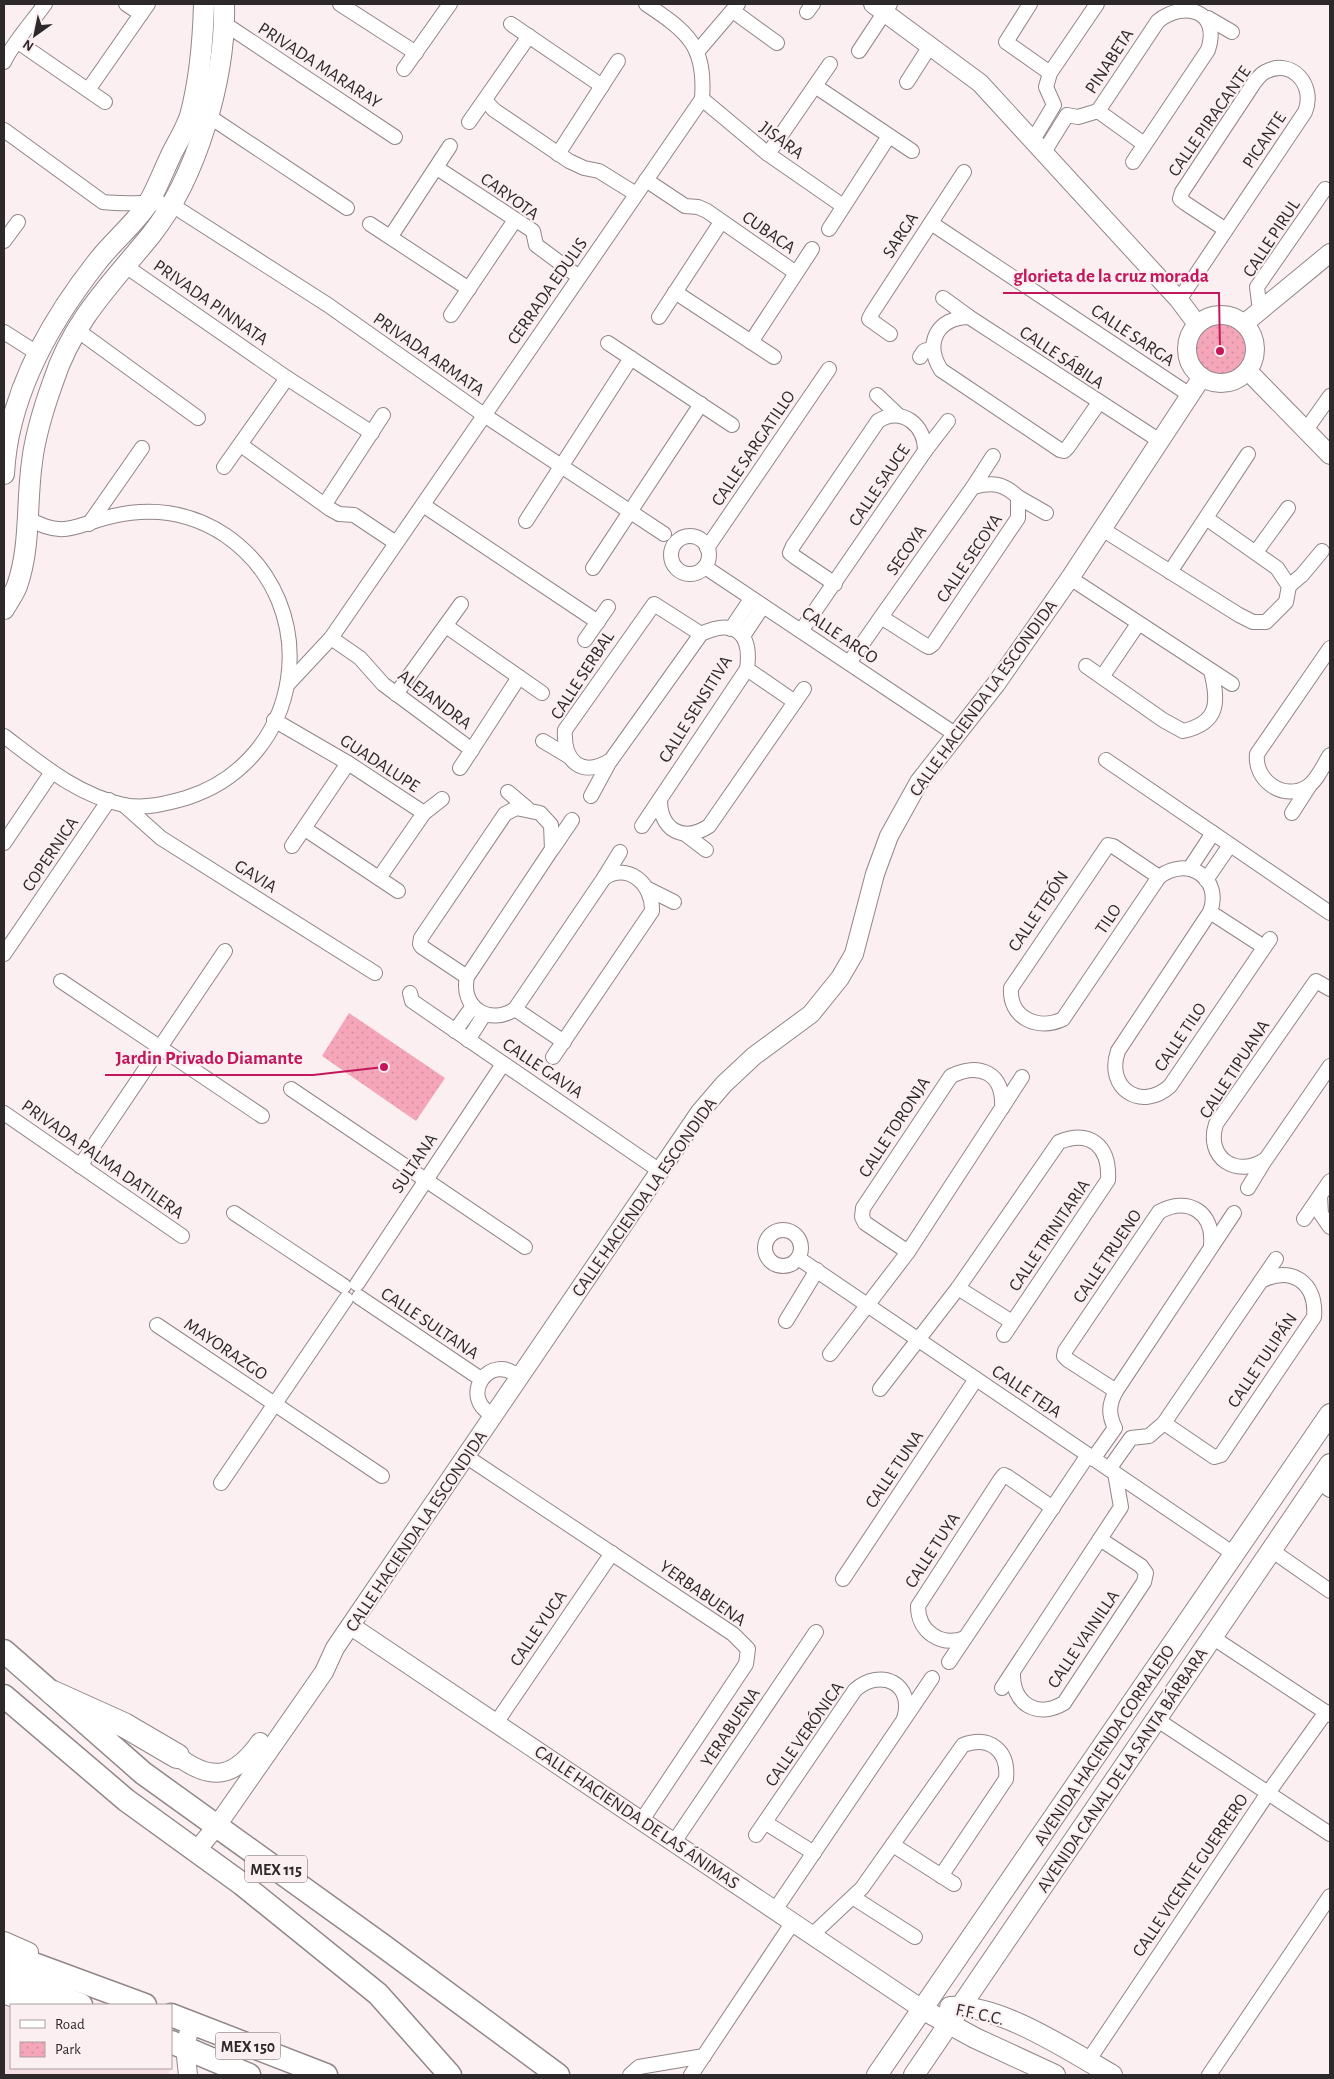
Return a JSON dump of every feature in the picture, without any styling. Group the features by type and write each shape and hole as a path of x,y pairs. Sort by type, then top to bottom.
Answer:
{"highway":[{"path":"53,1693 124,1725 177,1756"}],"main road":[{"path":"4,474 4,448 13,416 37,353 63,308 97,262 149,202 189,118 203,49 204,4"},
{"path":"4,609 17,587 28,540 27,518 32,461 53,380 76,330 96,299 151,235 172,205 210,116 225,24 224,4"},
{"name":"AVENIDA HACIENDA CORRALEJO","path":"877,2075 1330,1414"},
{"name":"AVENIDA CANAL DE LA SANTA BÁRBARA","path":"914,2075 1271,1550 1324,1486 1330,1464"},
{"name":"MEX 115","path":"4,1650 143,1773 382,1945 558,2075"},
{"name":"MEX 115","path":"4,1696 126,1800 242,1884 378,1994 450,2075"},
{"path":"4,1952 142,2004"},
{"path":"4,1973 78,2004"},
{"name":"F.F. C.C.","path":"922,2009 961,2006 1012,2020 1112,2075"},
{"name":"F.F. C.C.","path":"922,2009 1055,2075"},
{"name":"MEX 150","path":"181,2019 326,2075"},
{"name":"MEX 150","path":"178,2045 249,2075"}],"street":[{"path":"4,62 9,52 45,4"},
{"path":"88,90 144,9 126,4"},
{"path":"340,4 416,53"},
{"path":"404,69 450,4"},
{"path":"646,4 684,31 697,52 704,75 702,100"},
{"path":"1030,4 1006,42 1050,73"},
{"path":"1039,146 1054,106 1046,87 1050,73 1097,4"},
{"name":"PINABETA","path":"1098,111 1158,21 1168,10 1181,5 1203,14"},
{"path":"859,51 882,7 980,83 1180,300 1197,324"},
{"path":"697,52 735,8 777,43"},
{"path":"1203,14 1232,32"},
{"path":"1133,162 1208,50 1212,36 1203,14"},
{"name":"PRIVADA MARARAY","path":"225,24 395,137"},
{"path":"511,24 602,86"},
{"path":"470,122 529,36"},
{"path":"18,42 105,102"},
{"path":"907,82 930,46"},
{"path":"558,154 618,61"},
{"path":"768,154 830,64"},
{"name":"CALLE PIRACANTE","path":"1226,230 1180,199 1182,192 1254,83 1264,72 1278,68 1291,70"},
{"name":"PICANTE","path":"1226,230 1307,106 1308,89 1304,81 1291,70"},
{"path":"815,86 912,151"},
{"path":"485,100 494,110 558,154 584,168 604,174 636,194"},
{"name":"JISARA","path":"702,100 768,154 843,206"},
{"name":"CERRADA EDULIS","path":"289,684 331,638 702,100"},
{"path":"1039,146 1068,115 1078,117 1098,111 1144,144"},
{"path":"210,116 347,208"},
{"path":"4,130 103,202 120,204 149,202 172,205"},
{"path":"828,229 889,136"},
{"path":"391,236 450,146"},
{"name":"CARYOTA","path":"437,168 532,231 536,245 579,277"},
{"name":"SARGA","path":"890,334 869,320 964,172"},
{"name":"CUBACA","path":"646,180 685,206 698,207 796,273"},
{"name":"CALLE PIRUL","path":"1260,311 1257,288 1325,188"},
{"name":"PRIVADA ARMATA","path":"172,205 328,305 484,415 664,534"},
{"path":"451,315 515,220"},
{"path":"4,240 18,222"},
{"path":"658,317 721,222"},
{"name":"CALLE SARGA","path":"931,223 1190,395"},
{"path":"370,224 469,289"},
{"path":"1180,300 1226,230"},
{"path":"750,342 812,249"},
{"path":"1245,323 1330,253"},
{"name":"PRIVADA PINNATA","path":"124,265 282,374 372,433"},
{"path":"675,292 774,358"},
{"name":"CALLE SÁBILA","path":"943,298 1098,404 1160,441"},
{"path":"1221,314 1234,316 1245,323 1253,334 1256,346 1254,360 1248,371 1231,382 1211,382 1193,369 1188,357 1187,345 1190,334 1197,324 1208,316 1221,314"},
{"path":"969,317 957,317 942,326 935,336 933,348 935,360 941,370 1064,451 1098,404"},
{"path":"76,330 198,418"},
{"path":"4,332 37,353"},
{"path":"608,343 732,425"},
{"path":"920,357 924,351 933,348"},
{"path":"526,522 631,358"},
{"name":"CALLE SARGATILLO","path":"707,548 830,369"},
{"path":"1248,371 1330,455"},
{"path":"224,468 241,445 282,374"},
{"name":"CALLE HACIENDA LA ESCONDIDA","path":"196,1851 216,1827 324,1672 335,1648 495,1416 700,1112 724,1084 754,1056 811,1014 840,978 854,954 875,874 889,836 919,782 996,684 1070,578 1202,377"},
{"path":"877,395 898,415"},
{"path":"1306,430 1330,396"},
{"path":"593,568 701,404"},
{"path":"325,504 384,415"},
{"name":"CALLE SAUCE","path":"801,631 835,584 925,451 925,440 921,430 910,419 898,415 887,415 878,421 790,553 835,584"},
{"path":"925,451 948,421"},
{"path":"241,445 339,514 354,515 396,544"},
{"path":"89,524 142,448"},
{"path":"1170,572 1248,454"},
{"name":"SECOYA","path":"849,663 993,456"},
{"path":"973,487 995,483 1008,487 1018,497 1046,513"},
{"name":"CALLE SECOYA","path":"881,617 929,647 1018,518 1018,497"},
{"path":"423,505 598,622"},
{"path":"1256,552 1288,508"},
{"path":"4,736 78,789 124,804 149,807 174,802 198,794 220,783 240,768 257,750 274,720 289,684 289,650 284,612 276,591 262,569 224,535 184,516 156,510 111,516 74,529 58,530 42,526 27,518"},
{"path":"1206,518 1277,568 1289,586"},
{"path":"1102,529 1253,622 1266,622 1277,613 1286,602 1289,586 1302,575 1322,550"},
{"path":"692,537 698,539 707,548 709,554 705,567 695,574 682,573 673,564 672,551 679,540 692,537"},
{"name":"CALLE ARCO","path":"705,567 955,734"},
{"path":"1070,578 1232,684"},
{"path":"591,796 611,760 701,634 718,626 737,632 757,603"},
{"path":"396,694 461,604"},
{"name":"CALLE SERBAL","path":"568,756 564,745 565,730 654,604 701,634"},
{"path":"585,640 608,607"},
{"path":"1102,677 1138,624"},
{"path":"446,626 542,693"},
{"name":"CALLE SENSITIVA","path":"642,826 747,669 749,653 737,632"},
{"name":"ALEJANDRA","path":"331,638 360,658 383,684 472,750"},
{"path":"1310,785 1293,792 1277,789 1260,773 1256,764 1257,754 1330,648"},
{"path":"1086,666 1163,720 1183,731 1200,727 1211,715 1217,700 1211,671"},
{"path":"747,669 795,702"},
{"path":"460,768 519,677"},
{"path":"679,832 700,832 709,826 804,689"},
{"name":"GUADALUPE","path":"274,720 348,763 424,813 379,878"},
{"path":"543,741 576,763 588,768 600,767 611,760"},
{"path":"1292,813 1330,755"},
{"path":"1106,760 1330,913"},
{"path":"292,846 348,763"},
{"path":"4,843 52,772"},
{"path":"508,792 527,808 540,813 551,825 552,849"},
{"path":"424,813 442,798"},
{"path":"660,799 660,811 666,824 706,850"},
{"name":"COPERNICA","path":"4,954 109,800"},
{"name":"GAVIA","path":"124,804 161,838 375,973"},
{"path":"467,977 420,944 421,938 505,814 516,808 527,808"},
{"path":"572,820 467,977 466,992 478,1011 500,1016 515,1010 620,852"},
{"path":"305,829 398,891"},
{"path":"1198,873 1222,839"},
{"path":"1198,873 1222,839"},
{"name":"CALLE TEJÓN","path":"1063,1019 1046,1025 1027,1020 1015,1007 1011,992 1012,984 1108,845 1113,846 1159,877"},
{"path":"1159,877 1169,869 1198,873 1213,892 1213,903 1210,912"},
{"path":"604,878 616,873 631,874 648,888 674,902"},
{"name":"TILO","path":"1063,1019 1159,877"},
{"path":"553,1057 652,911 648,888"},
{"name":"CALLE TILO","path":"1210,912 1267,943 1170,1086 1162,1093 1146,1098 1134,1095 1126,1091 1120,1084 1114,1069 1118,1051 1210,912"},
{"path":"80,1166 225,951"},
{"path":"61,981 262,1116"},
{"name":"CALLE TIPUANA","path":"1266,1159 1256,1166 1244,1168 1234,1166 1224,1160 1217,1153 1213,1140 1216,1124 1313,984 1316,981 1330,989"},
{"name":"CALLE GAVIA","path":"410,993 412,1001 660,1171"},
{"path":"515,1010 564,1042"},
{"path":"456,1031 478,1011"},
{"path":"468,1040 478,1011"},
{"name":"SULTANA","path":"221,1483 503,1064"},
{"path":"1248,1188 1330,1066"},
{"name":"CALLE TORONJA","path":"908,1252 865,1223 862,1217 863,1208 950,1076 964,1070 979,1069 993,1076 1000,1085 1002,1108"},
{"path":"830,1354 908,1252 1022,1077"},
{"path":"291,1089 525,1247"},
{"name":"PRIVADA PALMA DATILERA","path":"4,1113 182,1236"},
{"name":"CALLE TRINITARIA","path":"880,1389 958,1288 1059,1142 1070,1137 1083,1137 1097,1144 1106,1156 1109,1164 1108,1180 1004,1335"},
{"path":"1304,1219 1330,1181"},
{"path":"1320,1196 1321,1214 1330,1227"},
{"name":"CALLE TRUENO","path":"1116,1391 1068,1360 1064,1356 1065,1351 1159,1212 1177,1205 1198,1210 1206,1218 1210,1227 1211,1245"},
{"name":"CALLE SULTANA","path":"234,1213 481,1379"},
{"path":"949,1662 1053,1508 1115,1428 1109,1412 1110,1402 1116,1391 1234,1213"},
{"name":"CALLE TEJA","path":"798,1258 1234,1554"},
{"path":"1002,1688 1122,1507 1112,1471 1131,1438 1150,1436 1164,1423 1276,1259"},
{"path":"786,1321 817,1270"},
{"name":"CALLE TULIPÁN","path":"1164,1423 1214,1457 1221,1456 1314,1317 1315,1305 1312,1292 1302,1281 1286,1274 1272,1276 1261,1281"},
{"path":"958,1288 1012,1322"},
{"name":"MAYORAZGO","path":"157,1325 382,1476"},
{"name":"CALLE SULTANA","path":"495,1416 488,1413 478,1401 478,1386 481,1379 491,1371 503,1369 520,1378"},
{"name":"CALLE TUNA","path":"843,1579 976,1379"},
{"name":"YERBABUENA","path":"466,1457 733,1634 748,1649 746,1664 642,1820"},
{"name":"CALLE TUYA","path":"965,1638 948,1642 928,1633 920,1622 918,1606 1000,1480 1004,1475 1053,1508"},
{"name":"CALLE VAINILLA","path":"1013,1672 1015,1691 1023,1702 1040,1710 1056,1708 1064,1702 1144,1582 1146,1573 1141,1566 1100,1539"},
{"path":"1271,1550 1330,1591"},
{"name":"CALLE YUCA","path":"496,1723 612,1553"},
{"name":"CALLE HACIENDA DE LAS ÁNIMAS","path":"351,1626 922,2009"},
{"name":"YERABUENA","path":"674,1842 816,1632"},
{"path":"1212,1637 1328,1713"},
{"path":"177,1756 202,1771 216,1772 234,1769 247,1760 315,1666 335,1648"},
{"name":"CALLE VERÓNICA","path":"756,1836 855,1690 864,1682 876,1678 889,1680 899,1687 906,1698 907,1710 903,1722"},
{"name":"CALLE VERÓNICA","path":"775,1910 932,1678"},
{"name":"CALLE VICENTE GUERRERO","path":"1088,2061 1268,1793 1328,1713"},
{"path":"1156,1719 1330,1834"},
{"path":"812,1935 854,1898 962,1745 978,1741 998,1750 1005,1760 1006,1780 940,1876"},
{"path":"766,1822 814,1853"},
{"path":"893,1845 954,1884"},
{"path":"1209,2075 1330,1896"},
{"path":"854,1898 915,1937"},
{"path":"691,2075 793,1922"},
{"path":"4,1941 36,1956 53,1971"},
{"path":"4,1994 23,2002 34,2003 53,1994"},
{"path":"181,2019 178,2045 188,2075"},
{"path":"630,2075 639,2067 704,2056"}],"shaded area":[{"path":"4,2006 10,2009 10,2069 170,2069 169,2075 4,2075"}],"green space":[{"path":"1220,324 1239,332 1247,351 1239,370 1220,378 1201,370 1193,351 1201,332"},
{"path":"349,1013 445,1078 416,1121 322,1056"}],"place":[{"name":"glorieta de la cruz morada","path":"1220,351"},
{"name":"Jardin Privado Diamante","path":"384,1067"}]}
